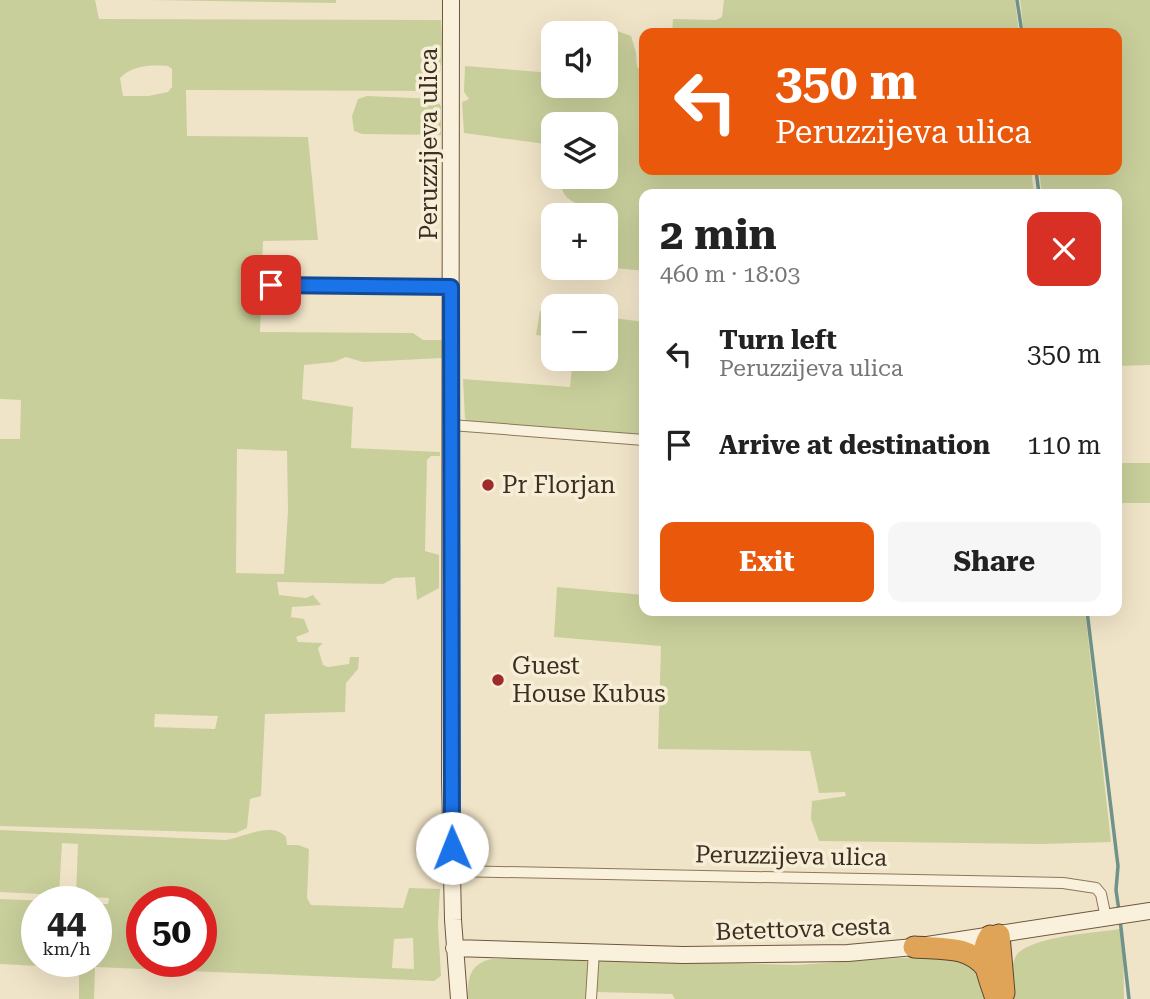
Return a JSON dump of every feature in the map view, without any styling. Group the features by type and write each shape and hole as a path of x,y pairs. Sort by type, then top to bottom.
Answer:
{"highway":[{"path":"995,935 984,948 996,999"},
{"path":"995,935 1005,999"},
{"path":"914,947 966,952 975,956 987,969"}],"main road":[{"name":"Peruzzijeva ulica","path":"451,0 452,871 454,948 459,999"},
{"name":"Betettova cesta","path":"454,948 683,955 808,955 914,947 1150,911"}],"street":[{"path":"271,285 451,287"},
{"path":"451,425 639,440"},
{"name":"Peruzzijeva ulica","path":"452,871 1063,883 1097,888 1115,916"},
{"path":"591,999 594,951"}],"green space":[{"path":"0,0 95,0 99,19 441,20 441,66 433,91 186,90 187,136 308,137 318,240 263,241 260,332 413,333 423,340 443,340 442,358 363,362 346,357 334,362 304,365 302,399 353,407 351,448 440,452 440,456 431,456 427,460 425,551 439,555 439,588 417,600 415,577 394,578 383,584 277,582 279,595 306,598 313,595 321,605 292,607 291,617 304,619 309,632 296,637 298,642 323,643 318,648 323,665 328,667 349,664 350,657 359,657 358,669 346,683 345,712 265,714 261,796 250,799 247,828 236,833 0,826 0,439 20,439 21,400 0,399","holes":["168,66 172,69 172,87 168,92 148,96 123,96 120,78 130,70","237,449 287,451 288,511 284,574 236,573","155,714 218,716 215,729 154,727"]},
{"path":"150,0 336,0 336,3"},
{"path":"724,0 1015,0 1018,28 672,28 673,19 716,20 722,17"},
{"path":"1020,0 1150,0 1150,365 1122,366 1122,189 1041,189 1040,175 1122,175 1122,28 1023,28"},
{"path":"618,31 631,36 639,68 639,175 1032,175 1033,189 639,189 639,270 618,268 618,203 576,203 566,196 563,189 618,189 618,112 541,112 541,143 464,133 462,102 469,99 464,92 465,66 541,72 541,98 618,98"},
{"path":"367,96 435,99 441,106 441,135 362,134 354,131 352,116 358,99"},
{"path":"540,311 541,311 541,336 536,335"},
{"path":"618,319 639,321 639,437 470,422 465,419 463,379 570,387 571,371 618,371"},
{"path":"1122,463 1150,463 1150,503 1122,503"},
{"path":"557,587 639,595 639,616 1086,616 1111,842 1044,844 819,841 811,819 812,801 846,796 845,792 819,793 810,751 658,749 661,646 554,637"},
{"path":"0,830 226,840 257,831 273,830 286,837 287,845 309,849 307,898 311,905 403,908 409,888 440,889 438,925 441,976 434,981 217,972 217,886 126,886 126,968 112,968 112,886 76,886 78,844 62,843 60,886 21,886 21,893 0,892","holes":["413,938 414,969 392,968 394,939"]},
{"path":"0,899 21,900 21,965 0,964"},
{"path":"1120,929 1123,943 1124,999 1014,999 1013,966 1016,956 1023,949 1048,940"},
{"path":"898,958 950,959 969,966 980,981 984,999 675,999 672,994 595,992 598,961 603,959 796,965"},
{"path":"492,959 586,961 589,966 589,999 468,999 468,985 474,968"},
{"path":"79,977 95,977 94,999 79,999"}],"waterway":[{"path":"1017,0 1021,28"},
{"path":"1037,175 1038,189"},
{"path":"1088,616 1118,866 1116,890 1119,911"},
{"path":"1120,919 1129,999"}],"place":[{"name":"Pr Florjan","path":"488,485"},
{"name":"Guest House Kubus","path":"498,680"}],"route":[{"path":"271,285 451,287 452,848"}]}
